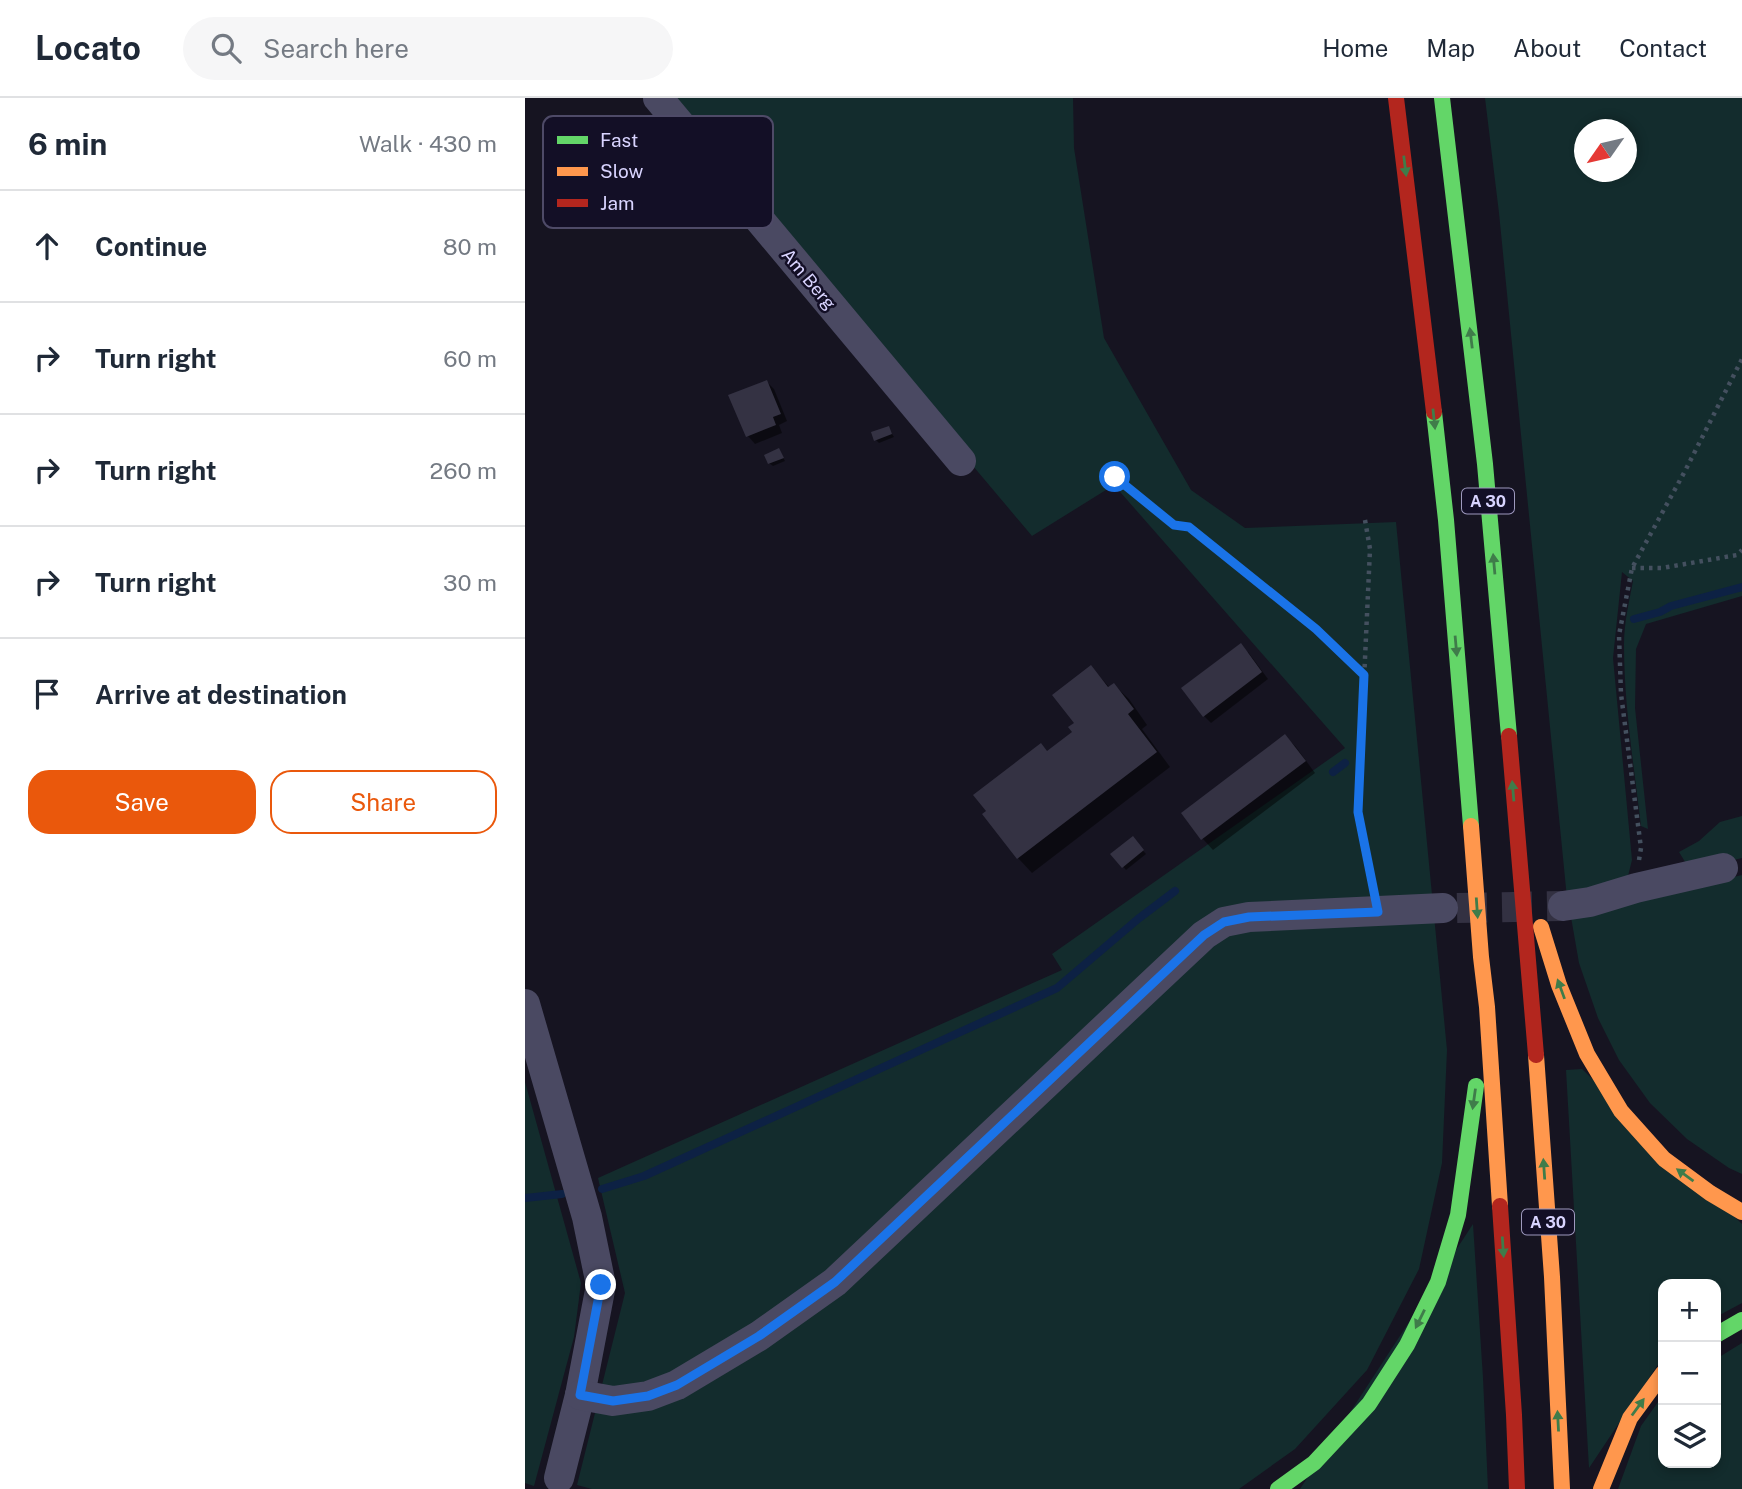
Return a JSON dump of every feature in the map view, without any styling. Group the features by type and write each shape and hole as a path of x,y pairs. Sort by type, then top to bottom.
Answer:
{"highway":[{"name":"A 30","path":"1396,98 1446,520 1487,1007 1517,1489"},
{"name":"A 30","path":"1442,98 1485,464 1528,954 1552,1277 1562,1489"},
{"path":"1518,859 1559,985 1587,1054 1621,1111 1664,1159 1710,1194 1742,1212"},
{"path":"1278,1489 1314,1463 1369,1404 1407,1345 1437,1282 1458,1215 1487,1007"},
{"path":"1721,1332 1742,1320"},
{"path":"1601,1489 1630,1418 1658,1380"}],"street":[{"name":"Am Berg","path":"658,98 673,116"},
{"name":"Am Berg","path":"767,228 961,461"},
{"path":"1563,906 1590,902 1636,888 1723,868"},
{"path":"580,1395 613,1401 648,1396 677,1385 759,1336 835,1282 1204,935 1224,922 1249,917 1443,908"},
{"path":"525,1004 587,1217 601,1285 580,1395 559,1478"}],"path":[{"path":"1636,888 1640,848 1621,694 1619,635 1632,568 1742,359"},
{"path":"1115,477 1174,525 1189,527 1316,629 1364,675"},
{"path":"1365,520 1370,549 1358,812 1378,912"},
{"path":"1632,568 1662,568 1737,555 1742,550"}],"green space":[{"path":"663,98 1073,98 1074,148 1104,338 1191,490 1245,528 1396,522 1447,1050 1442,1163 1419,1269 1367,1370 1295,1449 1239,1489 592,1489 577,1485 625,1293 598,1178 1062,970 1052,954 1345,748 1114,485 1032,536 773,228 773,116 678,116"},
{"path":"1485,98 1742,98 1742,596 1646,624 1636,649 1635,708 1648,829 1641,826 1624,668 1624,637 1633,581 1622,572 1613,658 1632,860 1626,884 1567,898 1499,213"},
{"path":"1742,816 1742,858 1717,864 1687,865 1679,852 1699,841 1720,822"},
{"path":"1742,875 1742,1174 1687,1139 1650,1103 1619,1060 1598,1018 1579,963 1571,917"},
{"path":"1582,1069 1742,1224 1742,1303 1721,1314 1721,1279 1658,1279 1658,1364 1589,1468 1566,1070"},
{"path":"525,1082 581,1283 574,1337 534,1486 525,1483"},
{"path":"1473,1224 1488,1489 1300,1489"},
{"path":"1742,1343 1742,1489 1618,1489 1641,1426 1658,1402 1658,1468 1721,1468 1721,1356"}],"building":[{"path":"767,380 781,414 773,417 776,425 746,437 728,395"},
{"path":"889,426 892,434 874,441 871,432"},
{"path":"779,448 784,458 768,464 764,455"},
{"path":"1241,643 1262,672 1203,717 1181,688"},
{"path":"1091,665 1108,687 1114,683 1134,709 1128,714 1157,752 1017,859 982,814 986,811 973,795 1041,743 1047,751 1072,732 1068,727 1074,723 1052,695"},
{"path":"1285,734 1306,761 1201,840 1181,813"},
{"path":"1133,836 1144,850 1122,868 1110,854"}],"waterway":[{"path":"1634,619 1742,587"},
{"path":"1333,772 1345,763"},
{"path":"602,1189 644,1176 1057,988 1175,891"},
{"path":"525,1198 562,1194"}],"tunnel":[{"path":"1457,908 1563,906"}],"traffic: fast":[{"path":"1442,98 1485,464 1509,736"},
{"path":"1434,412 1446,520 1471,826"},
{"path":"1278,1489 1314,1463 1369,1404 1407,1345 1438,1282 1458,1215 1476,1086"},
{"path":"1721,1332 1742,1320"}],"traffic: slow":[{"path":"1471,826 1487,1007 1500,1206"},
{"path":"1541,927 1559,985 1587,1054 1621,1111 1664,1159 1710,1193 1742,1212"},
{"path":"1536,1055 1552,1277 1562,1489"},
{"path":"1601,1489 1630,1418 1658,1380"}],"traffic: jam":[{"path":"1396,98 1434,412"},
{"path":"1509,736 1536,1055"},
{"path":"1500,1206 1517,1489"}],"route":[{"path":"601,1285 580,1395 613,1401 648,1396 677,1385 759,1336 835,1282 1204,935 1224,922 1249,917 1378,912 1358,812 1364,675 1316,629 1189,527 1174,525 1115,477"}]}
